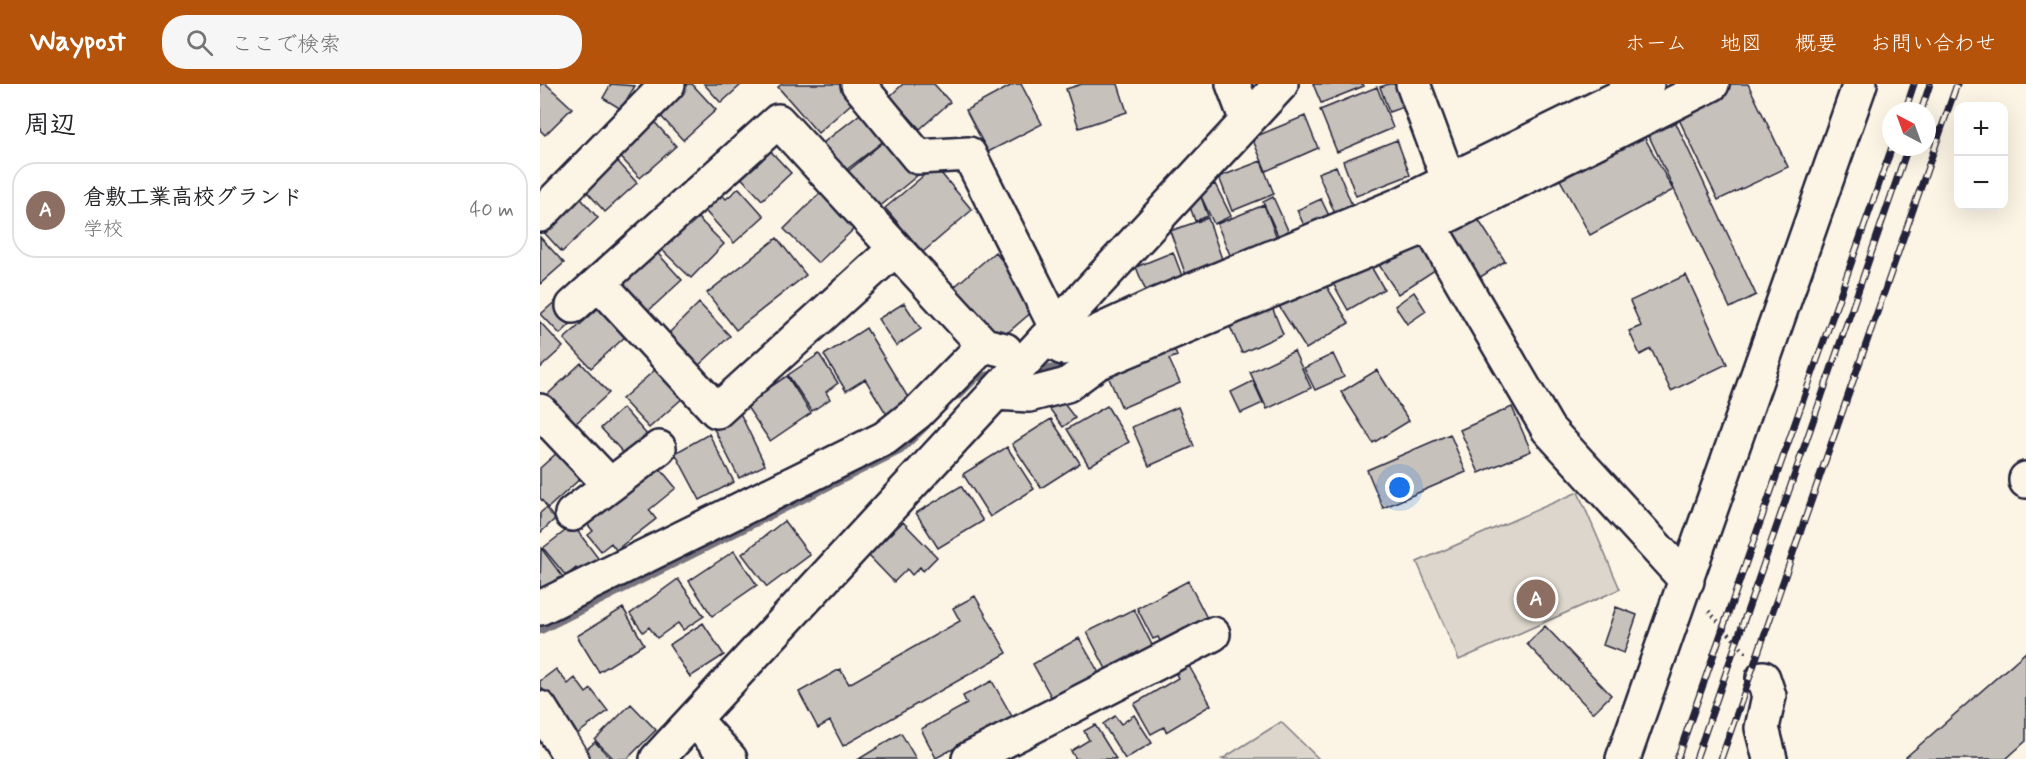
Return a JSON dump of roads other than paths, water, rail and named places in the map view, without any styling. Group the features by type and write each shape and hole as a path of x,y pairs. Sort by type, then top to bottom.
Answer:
{"street":[{"path":"540,215 668,84"},
{"path":"858,84 918,157 969,154 1026,360 1029,395 1067,386 1097,363 1428,225 1454,197 1647,84"},
{"path":"1233,84 1247,121"},
{"path":"657,759 1281,84"},
{"path":"1413,84 1454,197"},
{"path":"573,306 778,121 984,345 1026,360 1063,348 1154,306 1399,205 1454,197 1712,84"},
{"path":"1623,759 1694,591 1860,84"},
{"path":"1428,225 1548,429 1694,591"},
{"path":"599,283 717,411 895,249"},
{"path":"540,608 885,438 918,412 984,345"},
{"path":"540,411 610,485"},
{"path":"572,514 659,448"},
{"path":"969,759 1213,634"},
{"path":"1763,678 1769,696 1762,728 1770,759"},
{"path":"543,719 572,759"},
{"path":"694,719 730,759"}],"waterway":[{"path":"1028,372 1059,368 1074,358"},
{"path":"958,395 976,377 999,375"},
{"path":"540,630 900,450 926,425"}],"railway":[{"path":"1908,102 1914,84"},
{"path":"1924,102 1930,84"},
{"path":"1721,759 1957,84"},
{"path":"1677,759 1889,156"},
{"path":"1696,759 1905,156"}],"place":[{"name":"倉敷工業高校グランド","path":"1536,599"}]}
